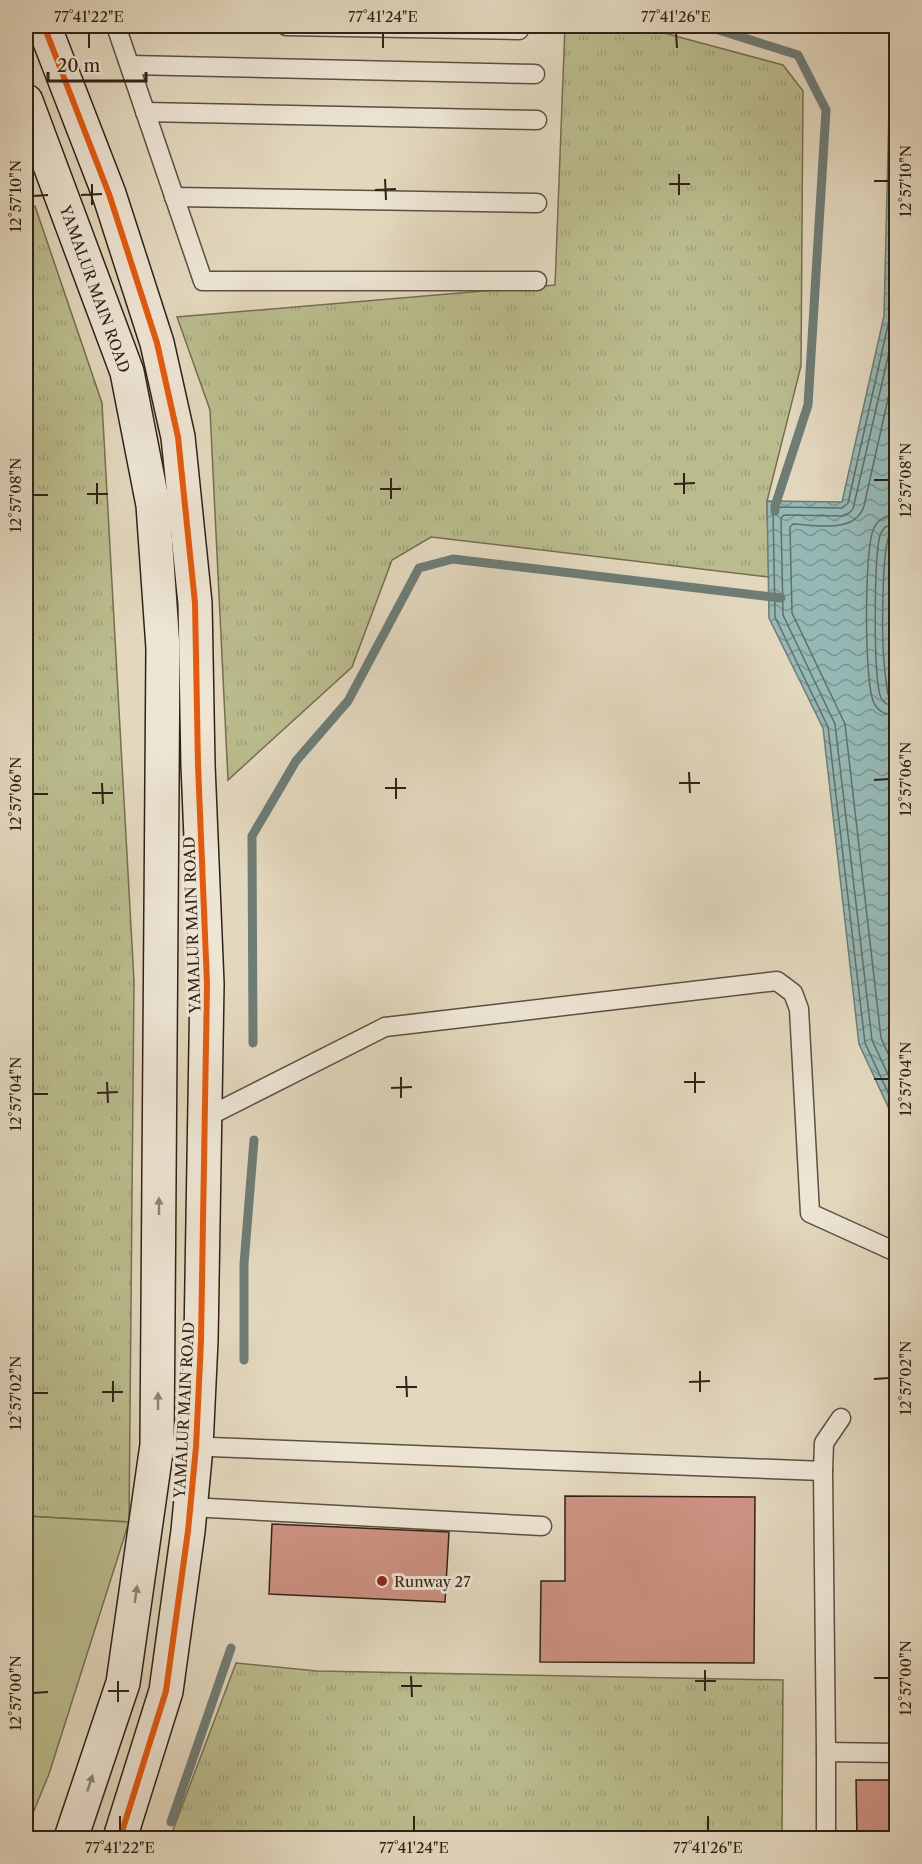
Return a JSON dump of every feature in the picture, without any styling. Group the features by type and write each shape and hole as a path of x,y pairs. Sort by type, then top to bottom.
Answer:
{"street":[{"name":"YAMALUR MAIN ROAD","path":"44,26 109,194 157,343 178,437 195,603 198,765 207,984 201,1340 196,1447 166,1691 120,1839"},
{"name":"YAMALUR MAIN ROAD","path":"26,101 127,372 153,505 163,648 157,1445 123,1683 71,1839"}],"lane":[{"path":"116,26 203,281 537,281"},
{"path":"286,26 519,30"},
{"path":"130,65 535,74"},
{"path":"145,112 537,120"},
{"path":"174,197 537,203"},
{"path":"205,1118 385,1027 777,981 793,993 799,1009 810,1214 897,1252"},
{"path":"826,1839 824,1443 842,1418"},
{"path":"157,1445 823,1471"},
{"path":"190,1507 542,1526"},
{"path":"826,1752 897,1753"}],"green space":[{"path":"565,26 638,26 783,65 803,91 801,366 767,501 769,577 431,537 392,560 352,667 228,780 210,410 177,317 555,285"},
{"path":"35,206 102,403 134,981 129,1522 26,1516 26,207"},
{"path":"26,1516 129,1522 49,1774 26,1830"},
{"path":"236,1663 317,1671 783,1680 782,1838 170,1838"}],"water":[{"path":"891,26 896,26 896,515 890,563 890,660 896,716 896,1124 859,1044 823,728 769,618 767,501 842,502 884,316"}],"building":[{"path":"565,1496 755,1497 754,1663 540,1662 541,1581 565,1581"},
{"path":"272,1524 449,1532 445,1602 269,1594"},
{"path":"856,1780 896,1780 896,1838 857,1838"}],"waterway":[{"path":"706,26 798,55 826,110 808,405 775,511"},
{"path":"253,1043 252,836 296,761 348,701 419,568 453,559 781,598"},
{"path":"244,1360 244,1264 254,1140"},
{"path":"171,1822 231,1648"}],"cycle path":[{"path":"44,26 109,194 157,343 178,437 195,603 198,765 207,984 201,1340 196,1447 188,1531 166,1691 120,1838"}],"place":[{"name":"Runway 27","path":"382,1581"}]}
